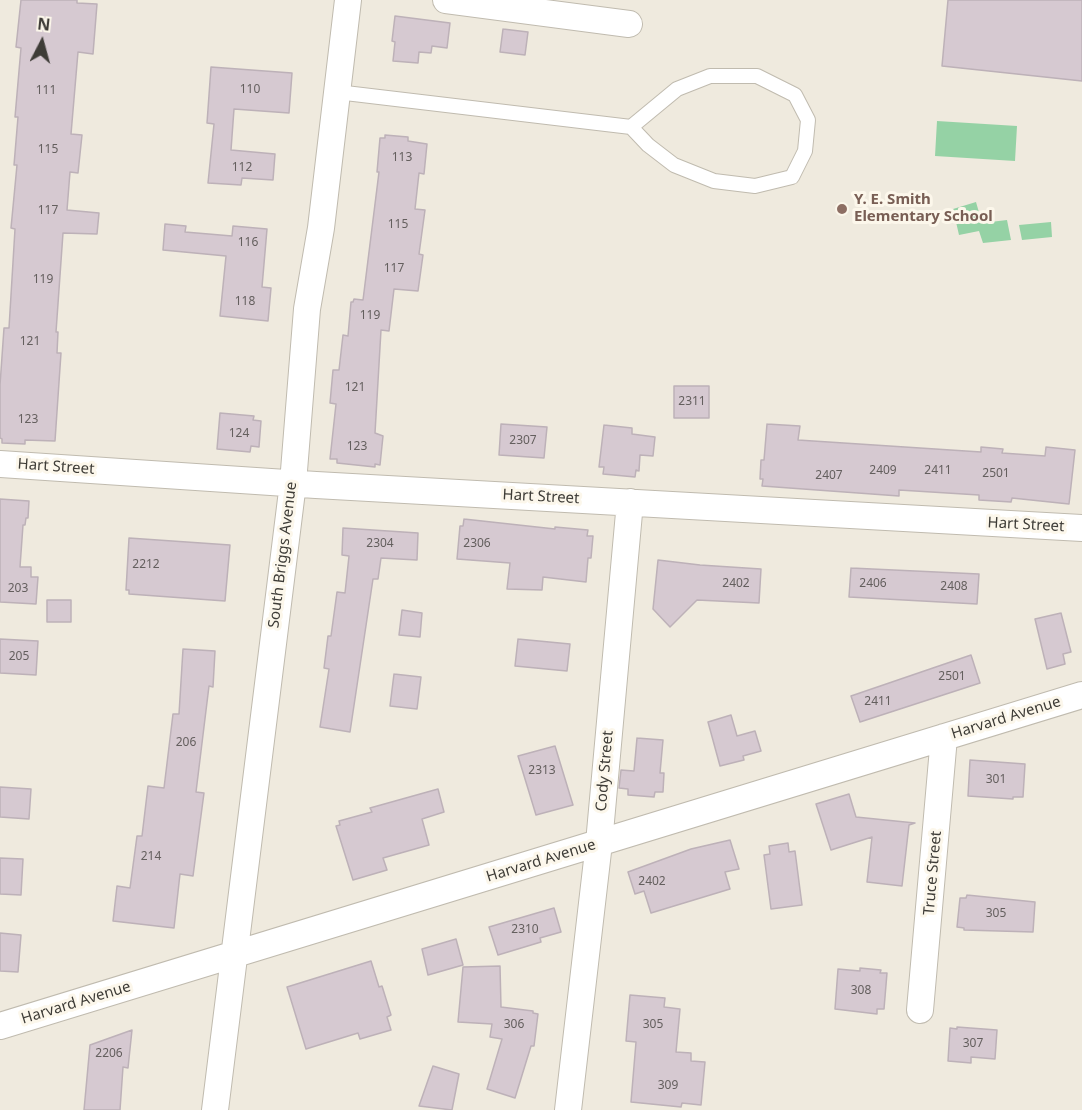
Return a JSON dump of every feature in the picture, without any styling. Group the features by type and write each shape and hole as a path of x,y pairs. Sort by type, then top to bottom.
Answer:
{"street":[{"name":"South Briggs Avenue","path":"215,1110 293,483 307,309 321,228 348,0"},
{"path":"446,0 629,24"},
{"name":"Hart Street","path":"0,464 1082,528"},
{"name":"Cody Street","path":"568,1110 599,843 630,502"},
{"name":"Harvard Avenue","path":"0,1026 1082,695"},
{"name":"Truce Street","path":"920,1010 944,737"}],"lane":[{"path":"337,92 631,127 648,145 674,165 714,181 755,186 792,177 805,151 808,120 795,94 757,76 710,75 677,89 631,127"}],"green space":[{"path":"937,121 1017,126 1015,161 935,156"},
{"path":"976,202 982,223 1007,220 1011,240 983,243 979,231 959,235 953,209"},
{"path":"1051,222 1052,237 1022,240 1019,225"}],"building":[{"path":"21,0 77,0 77,3 97,4 93,54 78,52 71,134 82,135 78,173 70,172 67,210 99,213 97,234 63,233 56,332 58,332 57,353 61,353 55,441 25,440 25,444 2,443 0,438 0,385 4,328 9,328 15,229 11,228 17,165 14,165 18,117 15,117 21,48 16,47"},
{"path":"948,0 1082,0 1082,81 942,66"},
{"path":"395,16 450,23 447,48 432,46 431,53 419,52 418,63 393,61 395,42 392,41"},
{"path":"503,29 528,32 525,55 500,52"},
{"path":"211,67 292,73 289,113 234,109 231,150 275,154 273,180 242,178 241,185 208,183 214,124 207,123"},
{"path":"385,135 408,137 408,141 427,144 424,174 419,173 415,209 425,210 419,254 423,255 418,291 394,289 389,331 381,330 375,433 383,436 380,465 375,464 375,467 337,463 337,459 330,459 336,404 330,403 333,370 339,370 343,335 348,336 351,302 354,299 363,300 379,172 377,172 380,138 385,138"},
{"path":"165,224 186,226 185,232 232,236 233,226 267,229 262,287 271,288 268,321 220,316 226,256 163,250"},
{"path":"674,386 709,386 709,418 674,418"},
{"path":"220,413 254,416 253,420 261,421 259,447 251,446 250,452 217,449"},
{"path":"501,424 547,427 544,458 499,455"},
{"path":"767,424 800,426 798,440 981,452 981,447 1003,449 1002,453 1045,456 1046,447 1075,450 1069,504 1012,498 1011,502 979,500 979,495 899,490 899,496 762,486 761,460 764,460"},
{"path":"604,425 632,428 632,434 655,437 653,456 640,455 639,471 636,470 635,477 603,474 604,467 599,467"},
{"path":"0,499 29,501 28,518 23,525 20,567 31,567 31,577 38,577 36,604 0,602"},
{"path":"464,519 555,529 555,527 588,530 587,536 593,536 586,582 543,577 542,590 507,589 510,563 457,559 460,526 463,526"},
{"path":"343,528 418,533 417,560 381,558 378,579 373,579 350,732 320,727 329,669 324,668 328,636 331,636 337,592 345,593 349,556 342,555"},
{"path":"129,538 230,545 225,601 129,594 129,590 126,590"},
{"path":"658,560 761,569 759,603 697,600 670,627 653,609"},
{"path":"851,568 979,574 977,604 849,597"},
{"path":"47,600 71,600 71,622 47,622"},
{"path":"402,610 422,613 420,637 399,635"},
{"path":"1061,613 1071,652 1063,654 1065,664 1047,669 1035,619"},
{"path":"0,639 38,641 36,675 0,673"},
{"path":"518,639 570,644 567,671 515,666"},
{"path":"183,649 215,651 213,687 209,686 196,792 204,793 193,876 180,874 174,928 113,921 117,886 130,888 137,836 142,836 148,786 164,788 173,714 179,714"},
{"path":"971,655 980,683 860,722 851,696"},
{"path":"394,674 421,677 417,709 390,706"},
{"path":"731,715 737,736 755,731 761,751 743,756 744,760 720,766 708,722"},
{"path":"637,738 663,740 660,773 664,773 663,792 655,792 654,797 628,795 628,789 619,788 621,770 634,771"},
{"path":"555,746 573,805 536,815 518,756"},
{"path":"970,760 1025,764 1023,797 1013,797 1013,799 968,796"},
{"path":"0,787 31,789 29,819 0,817"},
{"path":"438,789 444,812 422,819 429,845 383,858 387,870 353,880 336,826 340,825 339,821 372,812 370,808"},
{"path":"849,794 856,817 915,823 909,825 902,886 867,882 872,837 831,850 816,804"},
{"path":"730,840 739,869 725,872 730,889 651,913 644,891 635,894 628,872 691,849"},
{"path":"788,843 789,852 795,851 802,905 771,909 764,855 770,854 769,846"},
{"path":"0,858 23,859 21,895 0,894"},
{"path":"967,895 1035,902 1033,932 964,930 964,928 957,927 960,898 966,898"},
{"path":"554,908 561,932 540,938 541,942 498,955 489,927"},
{"path":"0,933 21,935 18,972 0,971"},
{"path":"456,939 463,965 428,975 422,949"},
{"path":"371,961 391,1015 387,1017 391,1030 360,1039 358,1033 306,1049 287,987"},
{"path":"500,966 501,1007 533,1011 538,1014 534,1046 531,1046 515,1098 487,1089 502,1039 490,1037 492,1024 458,1022 463,967"},
{"path":"860,968 881,970 880,973 887,973 884,1009 877,1009 877,1014 835,1009 838,969 860,971"},
{"path":"630,995 665,998 664,1007 680,1009 676,1052 691,1053 691,1061 705,1062 701,1105 682,1103 681,1107 631,1102 636,1042 626,1041"},
{"path":"957,1027 997,1030 995,1059 971,1057 971,1063 948,1061 950,1028 957,1029"},
{"path":"132,1030 128,1068 123,1067 120,1110 84,1110 90,1045"},
{"path":"433,1066 459,1074 452,1110 419,1106"}],"place":[{"name":"Y. E. Smith Elementary School","path":"842,209"}]}
